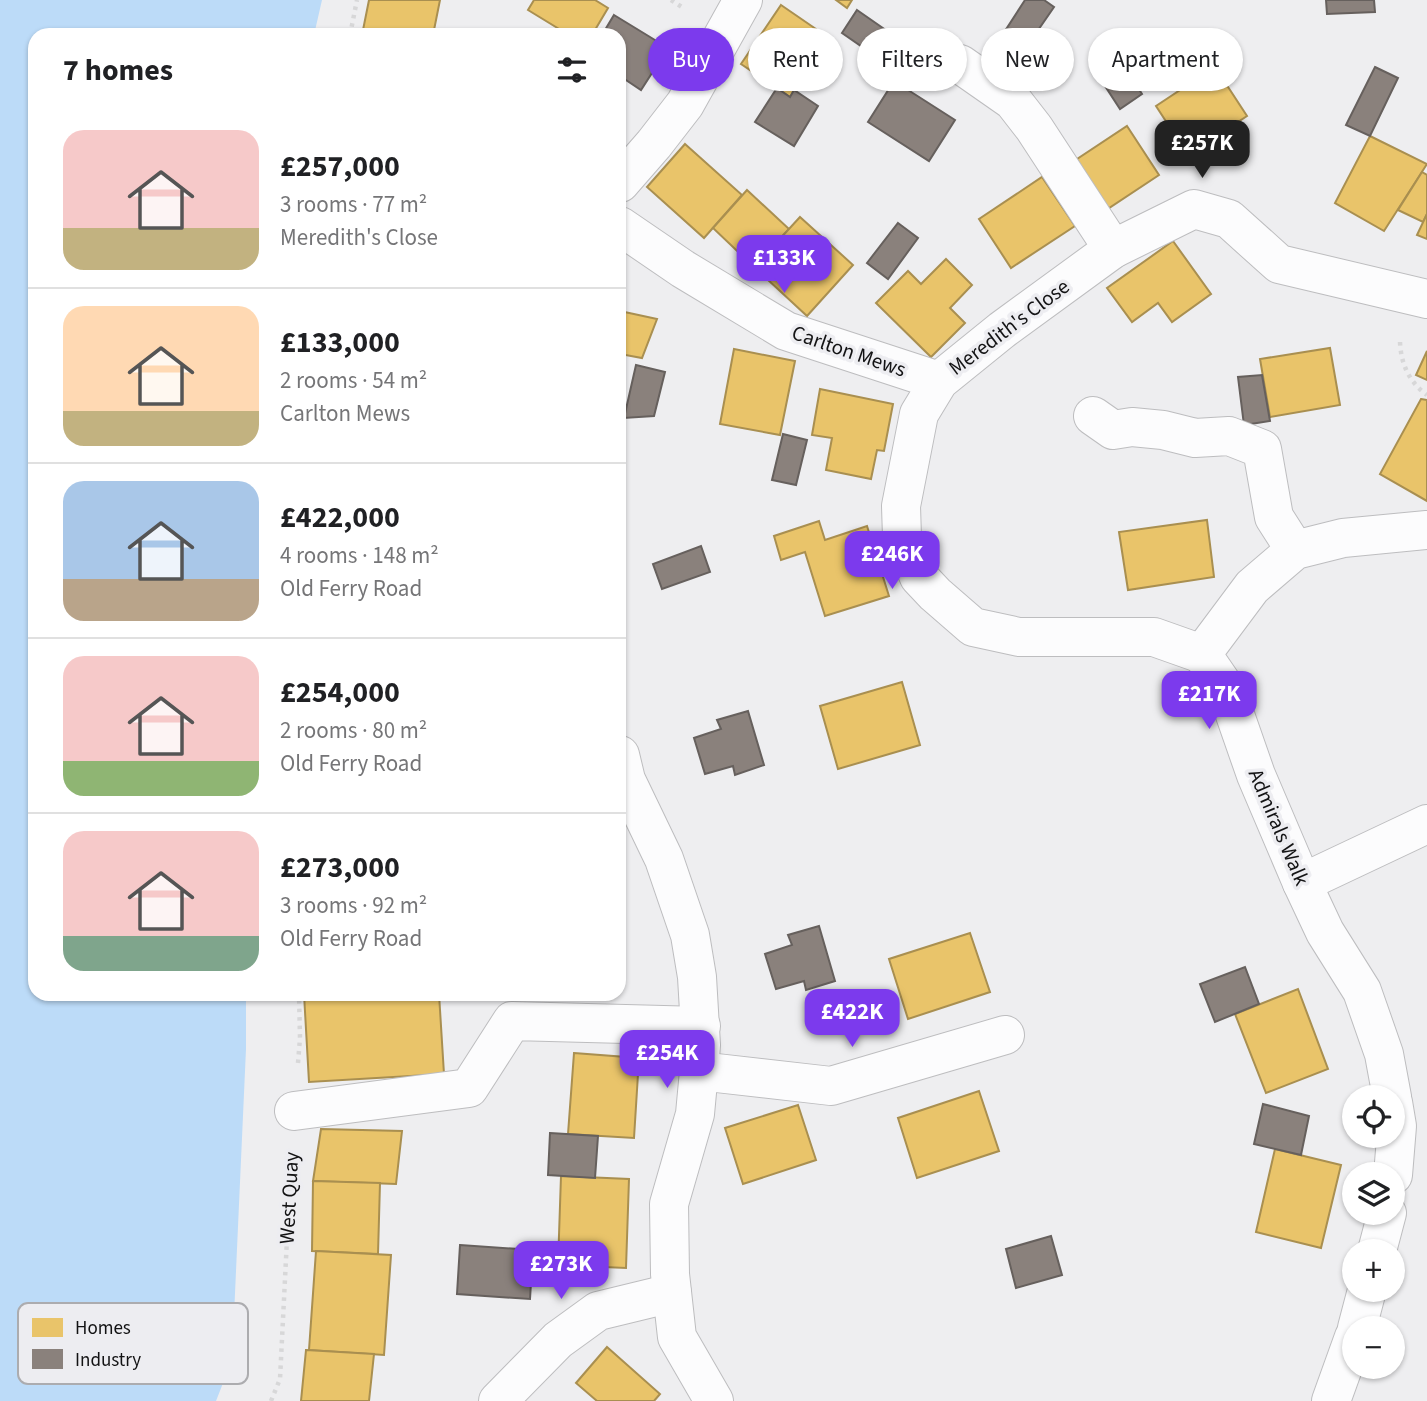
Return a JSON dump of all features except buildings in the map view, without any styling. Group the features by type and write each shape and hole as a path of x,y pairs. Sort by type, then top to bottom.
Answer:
{"street":[{"path":"626,176 685,104 743,0"},
{"path":"967,69 1013,101 1034,128 1113,248"},
{"name":"Meredith's Close","path":"1202,654 1154,637 1019,637 973,627 934,594 919,577 902,537 901,506 919,414 939,381 1002,330 1113,248 1194,209 1229,219 1279,264 1427,299"},
{"name":"Carlton Mews","path":"626,230 683,269 786,331 939,381"},
{"path":"1093,416 1113,430 1132,427 1163,430 1195,438 1229,436 1262,449 1274,517 1295,550"},
{"path":"1202,654 1252,587 1295,550 1343,538 1427,530"},
{"name":"Admirals Walk","path":"1202,654 1226,688 1256,775 1325,932 1362,990 1394,1085"},
{"path":"626,780 664,859 690,935 697,977 701,1026 699,1071 695,1114 669,1204 670,1274 677,1336 715,1401"},
{"path":"1302,883 1427,824"},
{"path":"294,1111 469,1088 511,1007 701,1026"},
{"path":"699,1071 831,1086 1005,1035"},
{"path":"498,1401 558,1340 598,1311 672,1293"},
{"path":"1331,1401 1342,1370"}],"path":[{"path":"351,28 357,0"},
{"path":"671,0 680,6"},
{"name":"West Quay","path":"271,1401 280,1379 300,1038 299,1001"}],"water":[{"path":"0,0 322,0 316,28 28,28 28,1001 246,1001 246,1049 235,1303 18,1303 18,1384 223,1384 216,1401 0,1401"}]}
